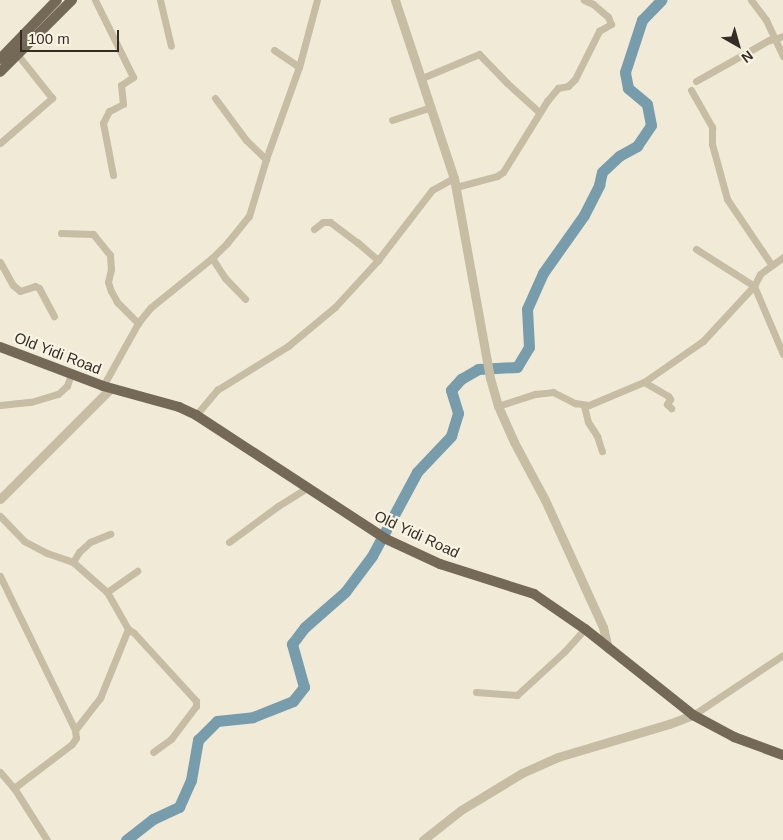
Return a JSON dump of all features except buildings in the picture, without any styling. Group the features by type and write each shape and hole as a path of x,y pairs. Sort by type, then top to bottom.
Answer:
{"main road":[{"path":"0,59 57,0"},
{"path":"0,72 72,0"},
{"name":"Old Yidi Road","path":"0,348 107,387 179,408 196,415 382,537 440,564 534,594 585,629 693,715 734,737 783,755"}],"street":[{"path":"95,0 134,77 121,85 122,104 109,111 103,124 113,175"},
{"path":"160,0 171,46"},
{"path":"0,499 107,387 138,323 150,308 212,258 249,216 266,158 299,67 317,0"},
{"path":"395,0 455,182 490,378 498,406 514,442 545,500 603,627 608,648"},
{"path":"196,415 210,396 288,346 335,306 378,260 432,190 455,182 497,176 503,172 540,112 558,88 568,86 575,79 599,32 611,24 608,17 593,4 584,0"},
{"path":"751,0 766,20 783,56"},
{"path":"696,81 752,48 783,36"},
{"path":"274,50 299,67"},
{"path":"0,143 52,98 17,54"},
{"path":"422,78 479,54 507,83 540,112"},
{"path":"691,90 712,127 712,144 727,199 771,264"},
{"path":"215,98 246,140 266,158"},
{"path":"392,120 431,107"},
{"path":"314,229 323,222 330,222 358,242 378,260"},
{"path":"61,233 93,234 110,255 111,269 108,282 111,291 117,302 138,323"},
{"path":"696,249 754,286 782,350"},
{"path":"498,406 535,394 553,392 584,406 644,382 703,341 754,286 760,274 771,264 783,257"},
{"path":"212,258 244,299"},
{"path":"0,262 13,285 20,291 35,286 39,288 54,316"},
{"path":"0,405 31,402 58,394 67,386 71,374"},
{"path":"644,382 665,393 670,399 668,404 671,408"},
{"path":"584,406 588,422 597,436 602,451"},
{"path":"230,542 272,510 307,488"},
{"path":"0,516 24,541 47,553 73,562 107,592 128,629 134,633 196,701 196,706 170,739 153,752"},
{"path":"73,562 84,547 110,534"},
{"path":"107,592 137,571"},
{"path":"0,576 75,730 76,738 72,744 14,788"},
{"path":"75,730 100,698 128,629"},
{"path":"476,692 517,695 564,652 585,629"},
{"path":"423,840 461,810 522,773 558,757 693,715 783,655"},
{"path":"0,772 14,788 47,840"}],"waterway":[{"path":"126,840 153,819 179,807 191,780 198,740 217,721 253,717 293,701 304,687 292,644 305,627 345,592 372,556 417,472 451,436 458,413 451,390 461,379 478,369 517,367 529,347 527,309 543,273 584,215 599,185 602,172 619,156 637,146 651,125 647,104 628,88 625,72 642,20 661,0"}]}
